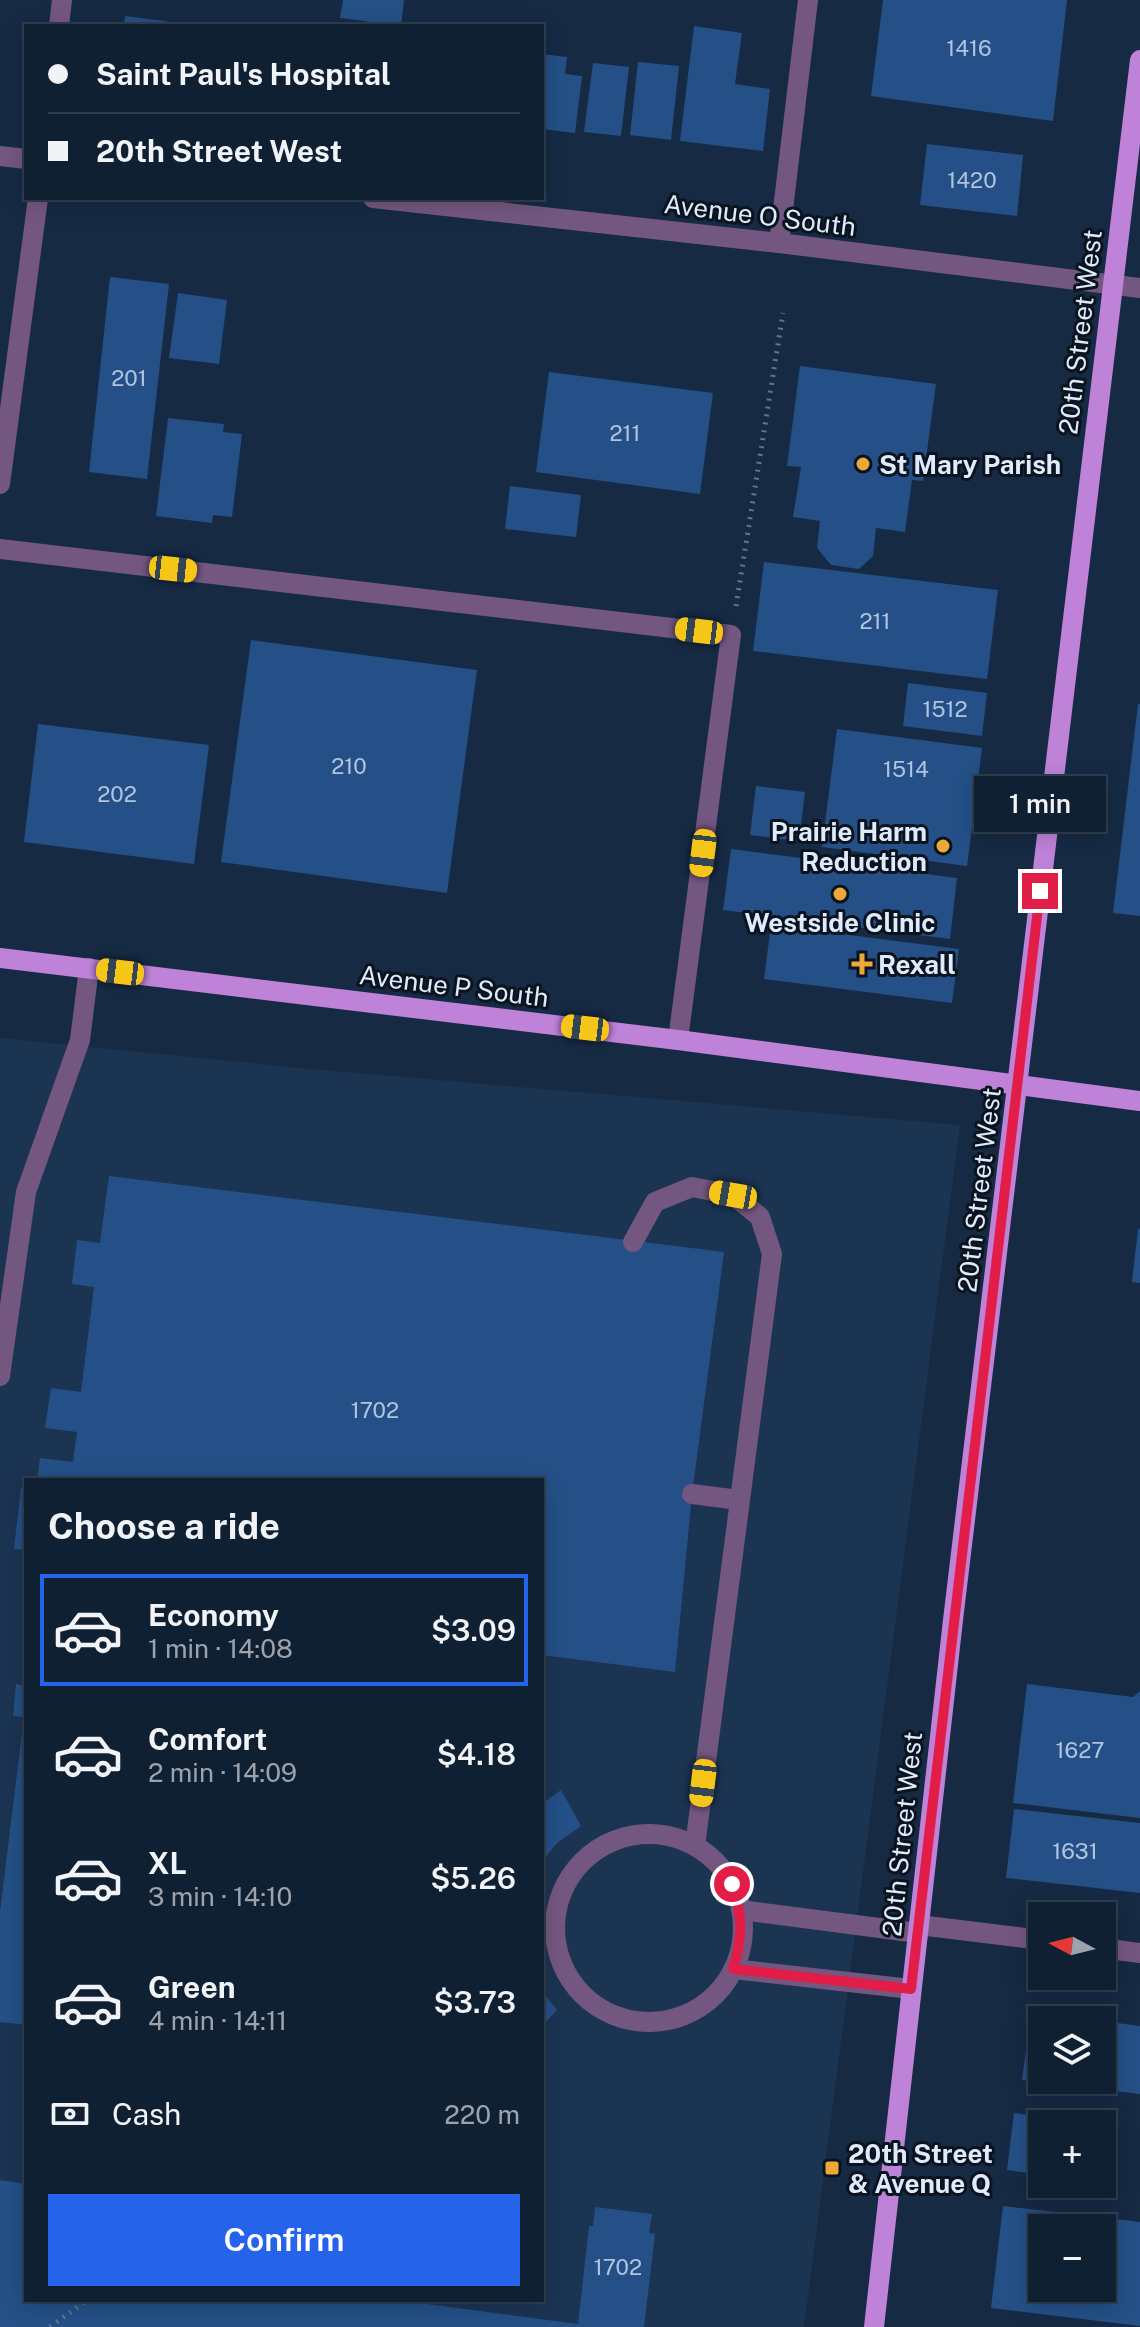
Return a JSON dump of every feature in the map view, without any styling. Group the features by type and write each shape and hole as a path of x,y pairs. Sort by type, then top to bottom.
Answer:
{"main road":[{"name":"20th Street West","path":"874,2327 918,1929 1140,60"},
{"name":"Avenue P South","path":"0,958 678,1040 1140,1101"}],"street":[{"path":"59,24 62,0"},
{"path":"779,243 808,0"},
{"path":"0,156 24,159"},
{"path":"0,484 38,200"},
{"name":"Avenue O South","path":"391,200 779,243 1140,288"},
{"path":"0,549 731,635 678,1040"},
{"path":"0,1376 26,1192 80,1040 89,968"},
{"path":"633,1242 655,1202 692,1187 733,1195 760,1217 772,1254 695,1846"},
{"path":"692,1494 739,1500"},
{"path":"639,1834 668,1835 695,1846 716,1862 732,1884 741,1910 742,1940 733,1969 705,2004 685,2015 656,2022 627,2020 600,2009 578,1990 562,1966 554,1937 557,1908 567,1880 586,1857 611,1841 639,1834"},
{"path":"741,1910 1028,1939"},
{"path":"1116,1950 1140,1953"},
{"path":"733,1969 911,1989"}],"path":[{"path":"731,635 783,313"},
{"path":"50,2327 84,2302"}],"shaded area":[{"path":"0,1038 300,1068 960,1125 804,2327 0,2327"}],"building":[{"path":"343,0 404,0 401,24 340,18"},
{"path":"883,0 1067,0 1053,121 871,96"},
{"path":"125,16 187,24 124,24"},
{"path":"694,26 742,33 735,84 770,89 763,151 680,141"},
{"path":"544,54 567,57 565,74 582,76 575,133 544,129"},
{"path":"638,62 679,66 671,140 630,135"},
{"path":"593,63 629,67 621,136 584,132"},
{"path":"927,144 1023,155 1017,216 920,205"},
{"path":"110,277 169,284 147,479 89,472"},
{"path":"178,293 227,300 219,364 169,358"},
{"path":"800,366 936,384 923,481 912,480 905,532 876,528 873,556 859,569 831,565 817,548 820,521 793,517 801,467 787,466"},
{"path":"549,372 713,393 700,494 536,472"},
{"path":"168,418 224,424 223,432 242,434 232,517 213,515 212,523 156,516"},
{"path":"510,486 581,495 576,537 505,529"},
{"path":"764,562 998,590 987,679 753,651"},
{"path":"251,640 477,670 447,893 221,862"},
{"path":"908,683 987,693 982,736 903,726"},
{"path":"1140,704 1140,916 1113,913"},
{"path":"38,724 209,745 194,864 24,842"},
{"path":"837,729 982,748 967,866 822,847"},
{"path":"756,786 805,792 799,841 750,835"},
{"name":"Westside Clinic","path":"731,849 957,878 950,939 723,910"},
{"name":"Rexall","path":"771,925 959,949 952,1003 764,979"},
{"path":"109,1176 724,1252 692,1494 675,1672 544,1655 544,1478 37,1478 40,1458 73,1462 77,1432 45,1428 51,1388 81,1392 94,1287 72,1284 77,1240 100,1243"},
{"path":"1140,1229 1140,1283 1132,1282"},
{"path":"21,1488 24,1488 24,1550 14,1549"},
{"path":"16,1684 24,1686 24,1717 13,1716"},
{"path":"1027,1684 1133,1697 1140,1691 1140,1818 1013,1803"},
{"path":"24,1717 24,2025 0,2022 0,1912"},
{"path":"561,1790 581,1826 557,1843 544,1859 544,1803"},
{"path":"1014,1809 1140,1823 1140,1893 1006,1878"},
{"path":"544,1994 557,2010 544,2024"},
{"path":"1116,2023 1140,2026 1140,2094 1116,2091"},
{"path":"1028,2035 1028,2081 1022,2080"},
{"path":"1014,2113 1028,2115 1028,2173 1007,2170"},
{"path":"0,2180 24,2184 24,2302 412,2302 578,2324 589,2226 593,2226 595,2207 652,2214 649,2233 655,2234 644,2327 0,2327"},
{"path":"1003,2206 1072,2214 1028,2214 1028,2302 1116,2302 1116,2219 1140,2222 1140,2326 991,2308"}],"place":[{"name":"St Mary Parish","path":"863,464"},
{"name":"Prairie Harm Reduction","path":"943,846"},
{"name":"Westside Clinic","path":"840,894"},
{"name":"Rexall","path":"862,964"},
{"name":"20th Street & Avenue Q","path":"832,2168"}],"route":[{"path":"732,1884 741,1910 742,1940 733,1969 911,1989 1040,891"}]}
